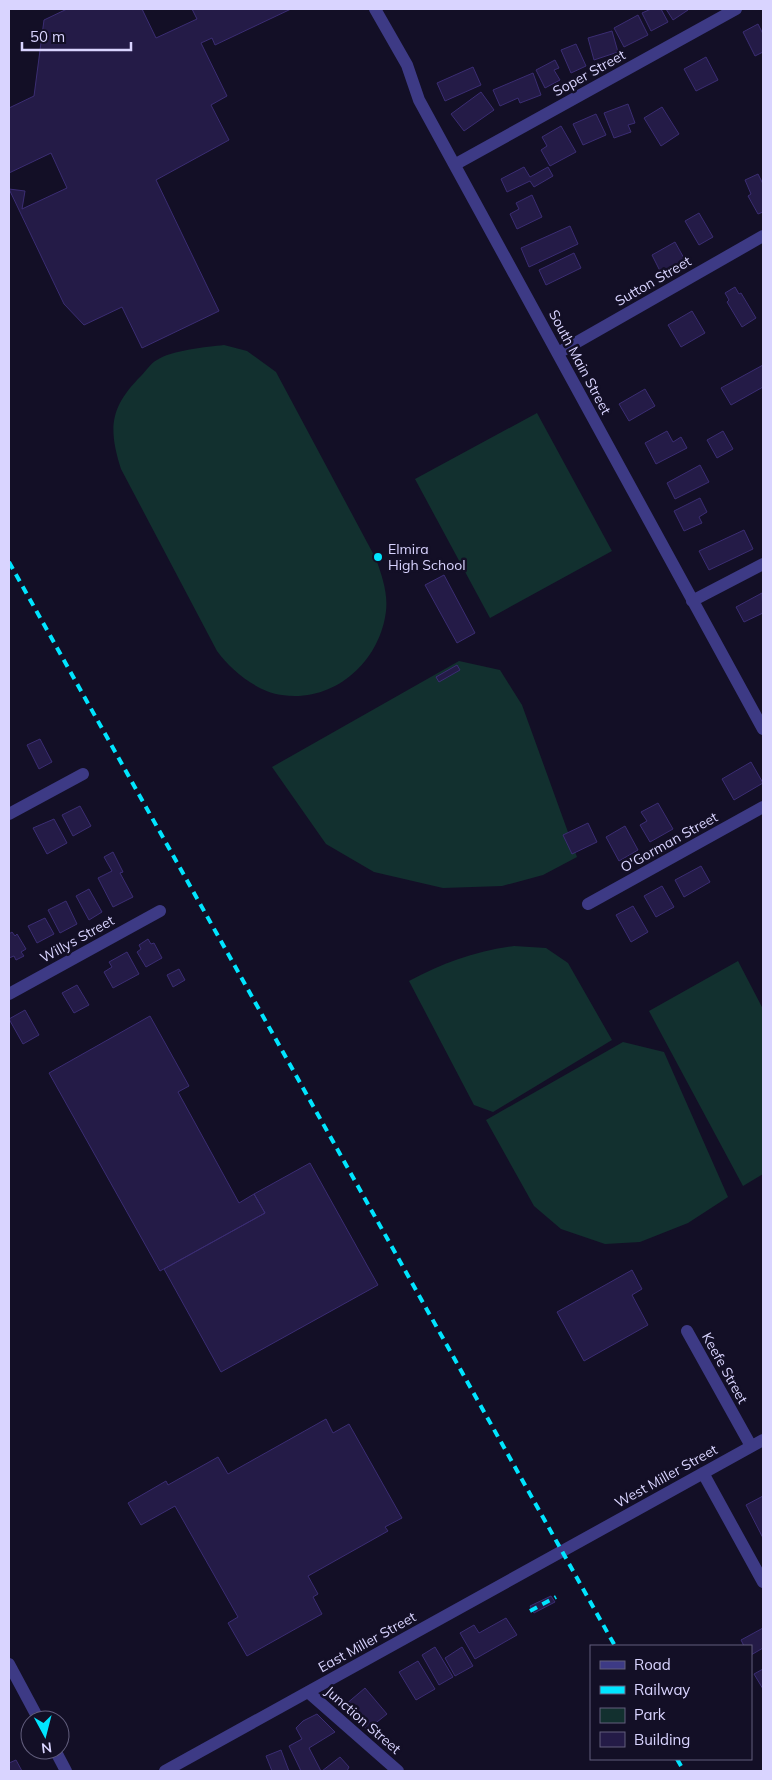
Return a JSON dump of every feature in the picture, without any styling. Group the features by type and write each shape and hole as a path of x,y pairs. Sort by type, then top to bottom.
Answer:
{"street":[{"name":"South Main Street","path":"375,9 407,65 420,100 763,728"},
{"name":"Soper Street","path":"456,164 736,9"},
{"name":"Sutton Street","path":"558,352 763,236"},
{"path":"692,601 763,564"},
{"path":"9,814 82,774"},
{"name":"O'Gorman Street","path":"588,904 763,807"},
{"name":"Willys Street","path":"9,994 160,911"},
{"name":"Keefe Street","path":"687,1331 751,1446"},
{"name":"West Miller Street","path":"582,1538 763,1440"},
{"path":"702,1473 763,1582"},
{"name":"East Miller Street","path":"165,1771 582,1538"},
{"path":"9,1664 34,1710"},
{"name":"Junction Street","path":"308,1692 398,1771"}],"green space":[{"path":"224,345 247,351 276,372 376,559 382,578 386,598 386,611 382,630 375,647 351,675 336,685 319,692 301,696 282,695 263,690 245,679 217,651 121,469 117,455 113,430 118,408 131,387 151,365 171,354"},
{"path":"537,413 612,551 490,618 415,479"},
{"path":"459,661 500,670 522,705 577,857 543,875 502,886 443,888 374,872 326,844 272,767"},
{"path":"514,946 546,948 568,963 612,1040 493,1112 474,1105 409,981 460,959 486,951"},
{"path":"738,961 763,1009 763,1174 743,1186 649,1011"},
{"path":"623,1042 664,1052 728,1197 688,1223 640,1242 605,1244 561,1229 534,1206 486,1120"}],"building":[{"path":"67,9 142,9 156,38 197,19 192,9 291,9 215,45 212,38 201,43 227,96 211,105 229,140 156,180 219,311 142,348 122,307 84,325 64,304 9,189 25,191 22,209 67,188 51,153 9,173 9,108 34,96 44,20"},
{"path":"651,9 661,9 668,22 651,31 642,13"},
{"path":"666,9 687,9 688,10 673,20"},
{"path":"638,15 648,35 624,47 614,28"},
{"path":"758,24 763,34 763,52 755,56 743,32"},
{"path":"612,31 618,52 594,60 588,38"},
{"path":"576,44 586,66 571,73 561,50"},
{"path":"706,57 718,80 696,91 684,69"},
{"path":"555,60 559,68 554,70 560,80 545,88 536,70"},
{"path":"473,67 481,85 445,101 437,83"},
{"path":"533,73 541,95 520,103 518,98 500,106 493,90"},
{"path":"481,92 494,110 464,131 451,114"},
{"path":"628,104 635,123 628,125 631,132 614,138 604,113"},
{"path":"662,107 679,134 661,146 644,118"},
{"path":"596,114 606,135 583,145 573,124"},
{"path":"561,126 576,152 550,166 541,150 547,146 542,137"},
{"path":"524,167 530,177 548,167 553,176 534,187 530,181 507,192 501,179"},
{"path":"758,174 763,184 763,212 758,214 748,196 751,194 745,180"},
{"path":"532,195 542,217 517,229 510,214 519,209 516,203"},
{"path":"699,213 713,237 699,245 685,221"},
{"path":"570,226 578,244 529,267 521,248"},
{"path":"675,242 685,260 661,273 652,255"},
{"path":"574,253 581,268 546,285 539,270"},
{"path":"735,287 739,294 741,293 756,318 742,327 727,302 729,300 725,293"},
{"path":"692,311 705,333 681,347 668,325"},
{"path":"763,365 763,387 731,405 721,388"},
{"path":"645,389 655,406 629,421 619,404"},
{"path":"667,431 673,442 681,437 687,448 656,464 645,443"},
{"path":"723,431 733,449 717,458 707,440"},
{"path":"700,465 709,482 675,499 667,483"},
{"path":"700,498 707,512 699,517 702,523 684,531 674,511"},
{"path":"744,530 753,549 709,570 699,551"},
{"path":"444,575 475,633 457,643 425,585"},
{"path":"762,593 763,613 744,622 736,607"},
{"path":"457,665 460,670 439,682 436,677"},
{"path":"40,739 52,762 39,769 27,745"},
{"path":"751,762 763,783 734,800 722,779"},
{"path":"658,803 673,829 650,842 640,825 647,821 641,812"},
{"path":"80,806 91,826 73,836 62,815"},
{"path":"54,819 67,843 47,854 33,828"},
{"path":"588,823 597,842 572,854 563,835"},
{"path":"625,826 638,850 619,861 606,837"},
{"path":"113,852 123,872 120,873 133,897 113,907 98,878 112,871 104,857"},
{"path":"701,866 710,882 684,897 675,880"},
{"path":"662,886 674,907 656,917 644,896"},
{"path":"89,889 102,912 89,920 76,896"},
{"path":"66,901 77,924 60,933 48,910"},
{"path":"633,906 648,932 631,942 616,915"},
{"path":"45,918 54,934 37,943 28,926"},
{"path":"12,932 15,936 17,934 26,949 21,952 24,956 16,960 14,956 9,958 9,934"},
{"path":"148,939 151,944 154,943 162,958 146,967 137,952 141,949 139,945"},
{"path":"127,952 139,974 113,988 104,972 112,967 109,962"},
{"path":"179,969 185,980 173,987 167,975"},
{"path":"77,985 89,1005 74,1013 62,993"},
{"path":"25,1010 39,1035 23,1044 9,1019"},
{"path":"150,1016 189,1086 178,1092 239,1203 254,1194 265,1213 160,1271 49,1073"},
{"path":"310,1163 378,1285 221,1372 164,1269 265,1213 254,1194"},
{"path":"632,1270 642,1289 632,1295 648,1325 584,1361 557,1312"},
{"path":"326,1419 333,1433 349,1424 402,1518 385,1527 388,1531 308,1576 318,1594 313,1597 322,1614 247,1656 228,1623 238,1617 175,1506 141,1525 128,1503 166,1481 168,1485 218,1457 228,1474"},
{"path":"763,1496 763,1538 746,1505"},
{"path":"551,1596 555,1602 534,1613 530,1606"},
{"path":"506,1618 517,1635 475,1659 460,1633 474,1625 479,1633"},
{"path":"763,1628 763,1648 752,1654 752,1645 744,1645 741,1640"},
{"path":"435,1647 453,1677 439,1685 422,1655"},
{"path":"462,1647 473,1666 455,1676 445,1658"},
{"path":"418,1661 435,1689 416,1700 399,1672"},
{"path":"763,1669 763,1689 754,1674"},
{"path":"365,1688 387,1714 367,1730 345,1705"},
{"path":"317,1714 335,1732 309,1748 321,1771 301,1771 289,1746 302,1739 296,1728 303,1721"},
{"path":"281,1750 289,1771 272,1771 266,1756"},
{"path":"340,1757 349,1767 347,1771 322,1771"},
{"path":"16,1760 22,1771 9,1771 9,1763"}],"railway":[{"path":"9,562 614,1645"},
{"path":"530,1611 556,1597"},
{"path":"678,1760 684,1771"}],"place":[{"name":"Elmira High School","path":"378,557"}]}
